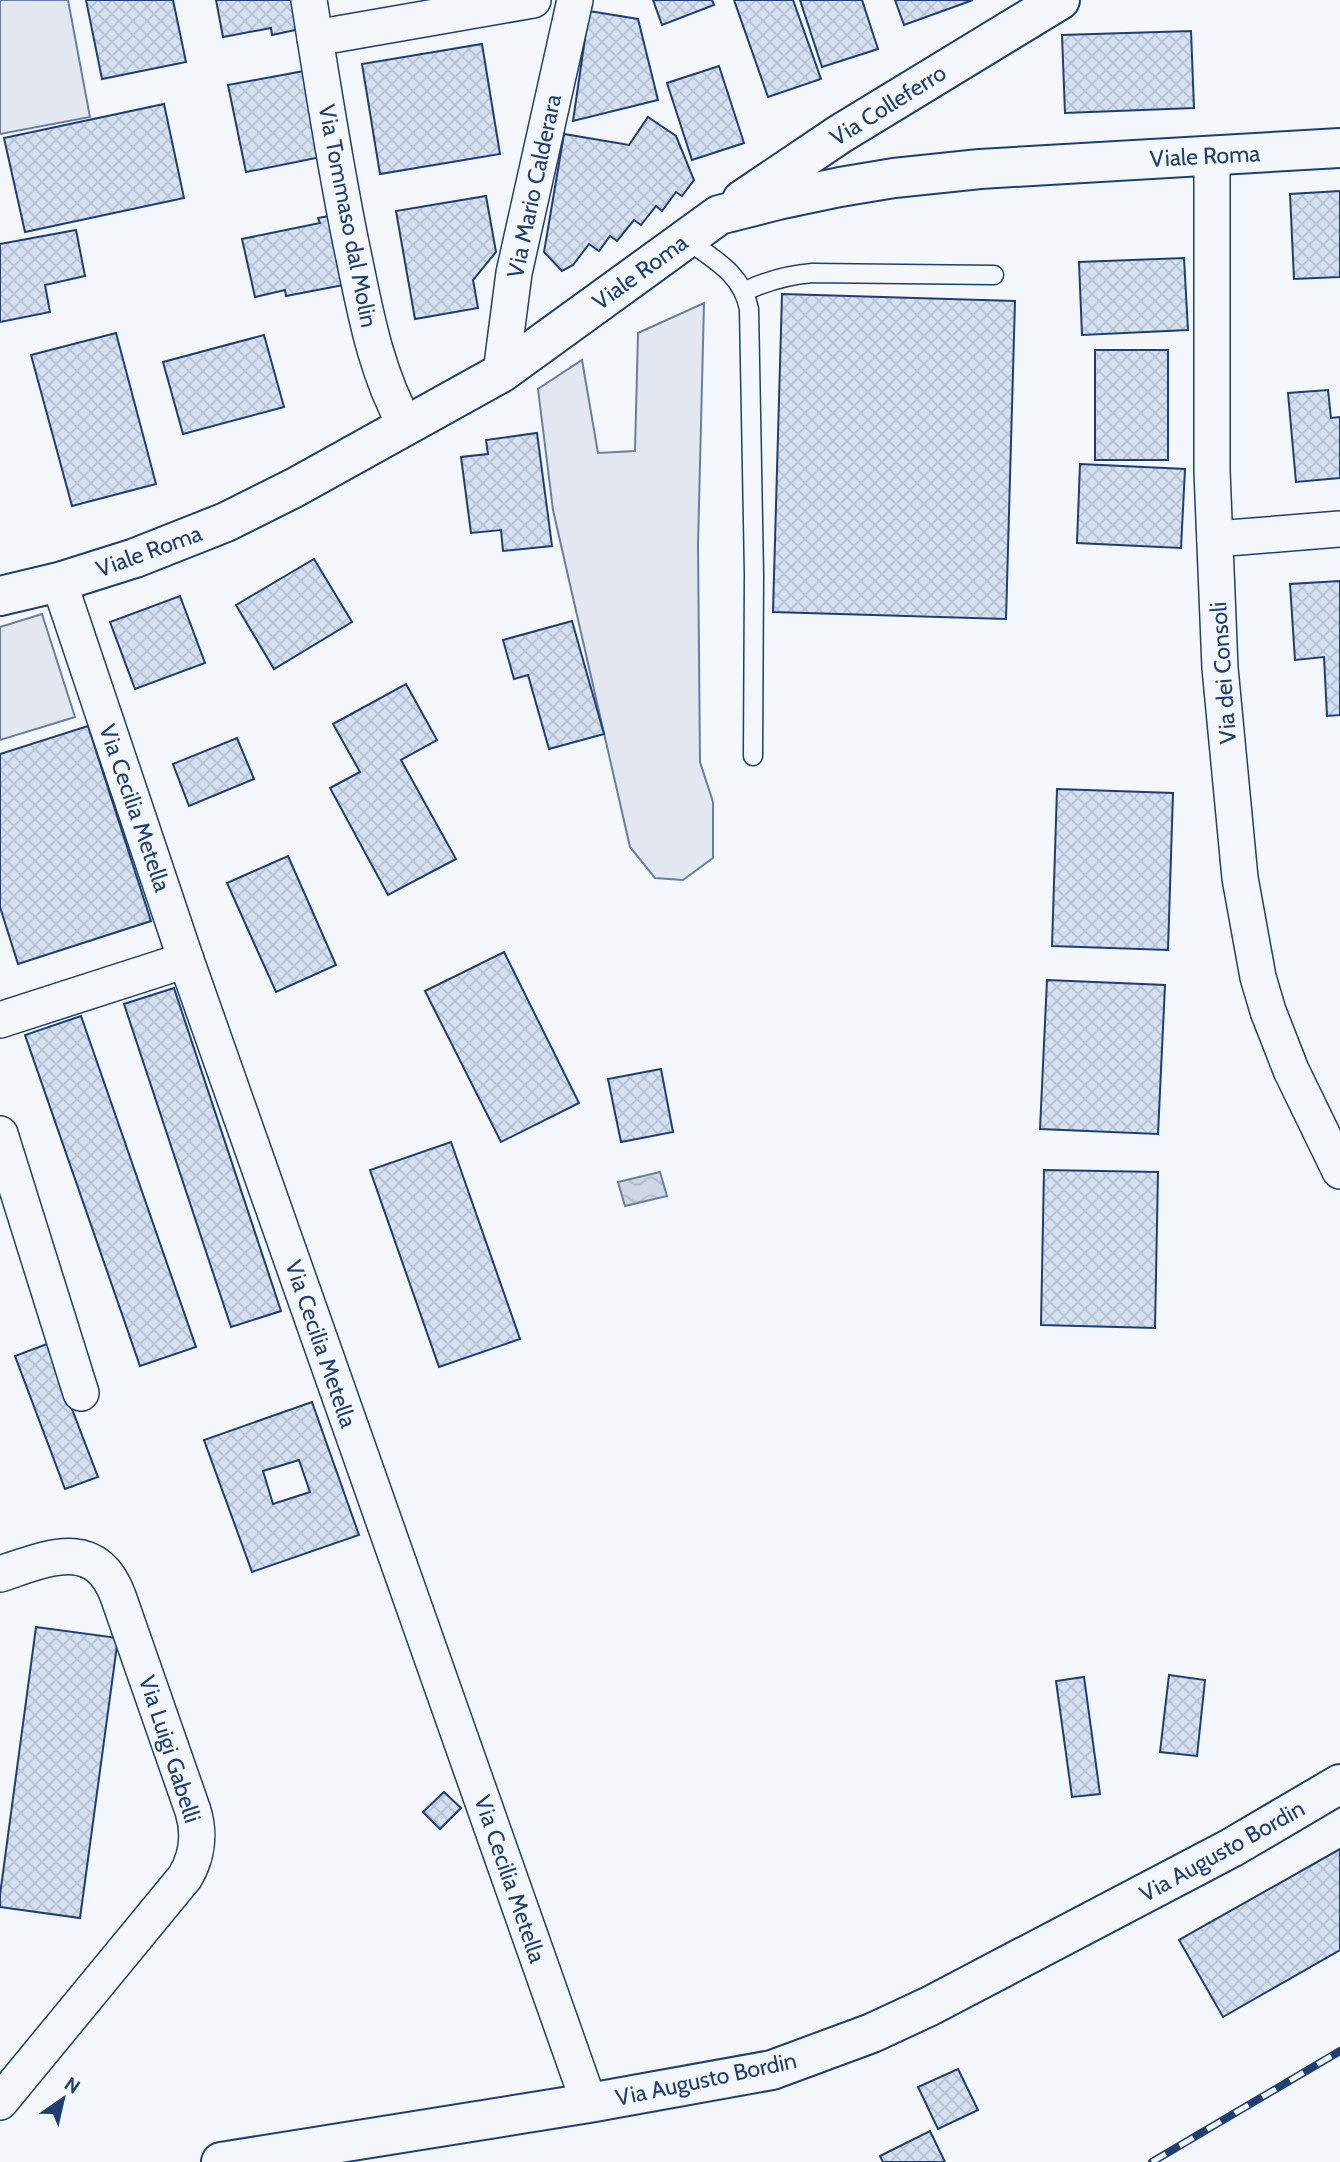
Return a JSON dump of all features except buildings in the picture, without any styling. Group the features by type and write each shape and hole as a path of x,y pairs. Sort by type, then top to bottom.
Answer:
{"street":[{"name":"Via Tommaso dal Molin","path":"309,0 338,177 366,315 386,387 406,426"},
{"path":"315,38 533,0"},
{"name":"Via Mario Calderara","path":"501,373 514,273 575,0"},
{"name":"Via Colleferro","path":"719,215 840,134 1060,0"},
{"name":"Viale Roma","path":"0,596 59,582 135,558 238,516 294,488 501,373 719,215 778,200 894,178 979,169 1340,148"},
{"name":"Via dei Consoli","path":"1212,156 1214,539 1220,668 1240,878 1258,977 1281,1046 1312,1117 1340,1171"},
{"path":"1214,539 1340,529"},
{"name":"Via Cecilia Metella","path":"59,582 186,960 589,2104"},
{"path":"0,1020 186,960"},
{"path":"0,1134 81,1394"},
{"name":"Via Luigi Gabelli","path":"0,1574 65,1555 89,1561 110,1579 197,1827 196,1848 185,1877 0,2102"},
{"name":"Via Augusto Bordin","path":"221,2162 589,2104 772,2070 872,2033 988,1976 1219,1854 1340,1784"}],"lane":[{"path":"686,239 731,272 745,291 749,309 754,574 753,756"},
{"path":"745,291 766,281 812,273 994,275"}],"shaded area":[{"path":"0,0 68,0 90,117 0,134"},
{"path":"704,303 698,545 700,762 713,802 713,858 683,880 655,878 630,847 553,510 538,389 582,360 598,453 635,451 638,333"},
{"path":"42,614 75,717 0,740 0,627"}],"water":[{"path":"660,1172 667,1196 625,1206 618,1182"}],"railway":[{"path":"1152,2162 1340,2051"}]}
